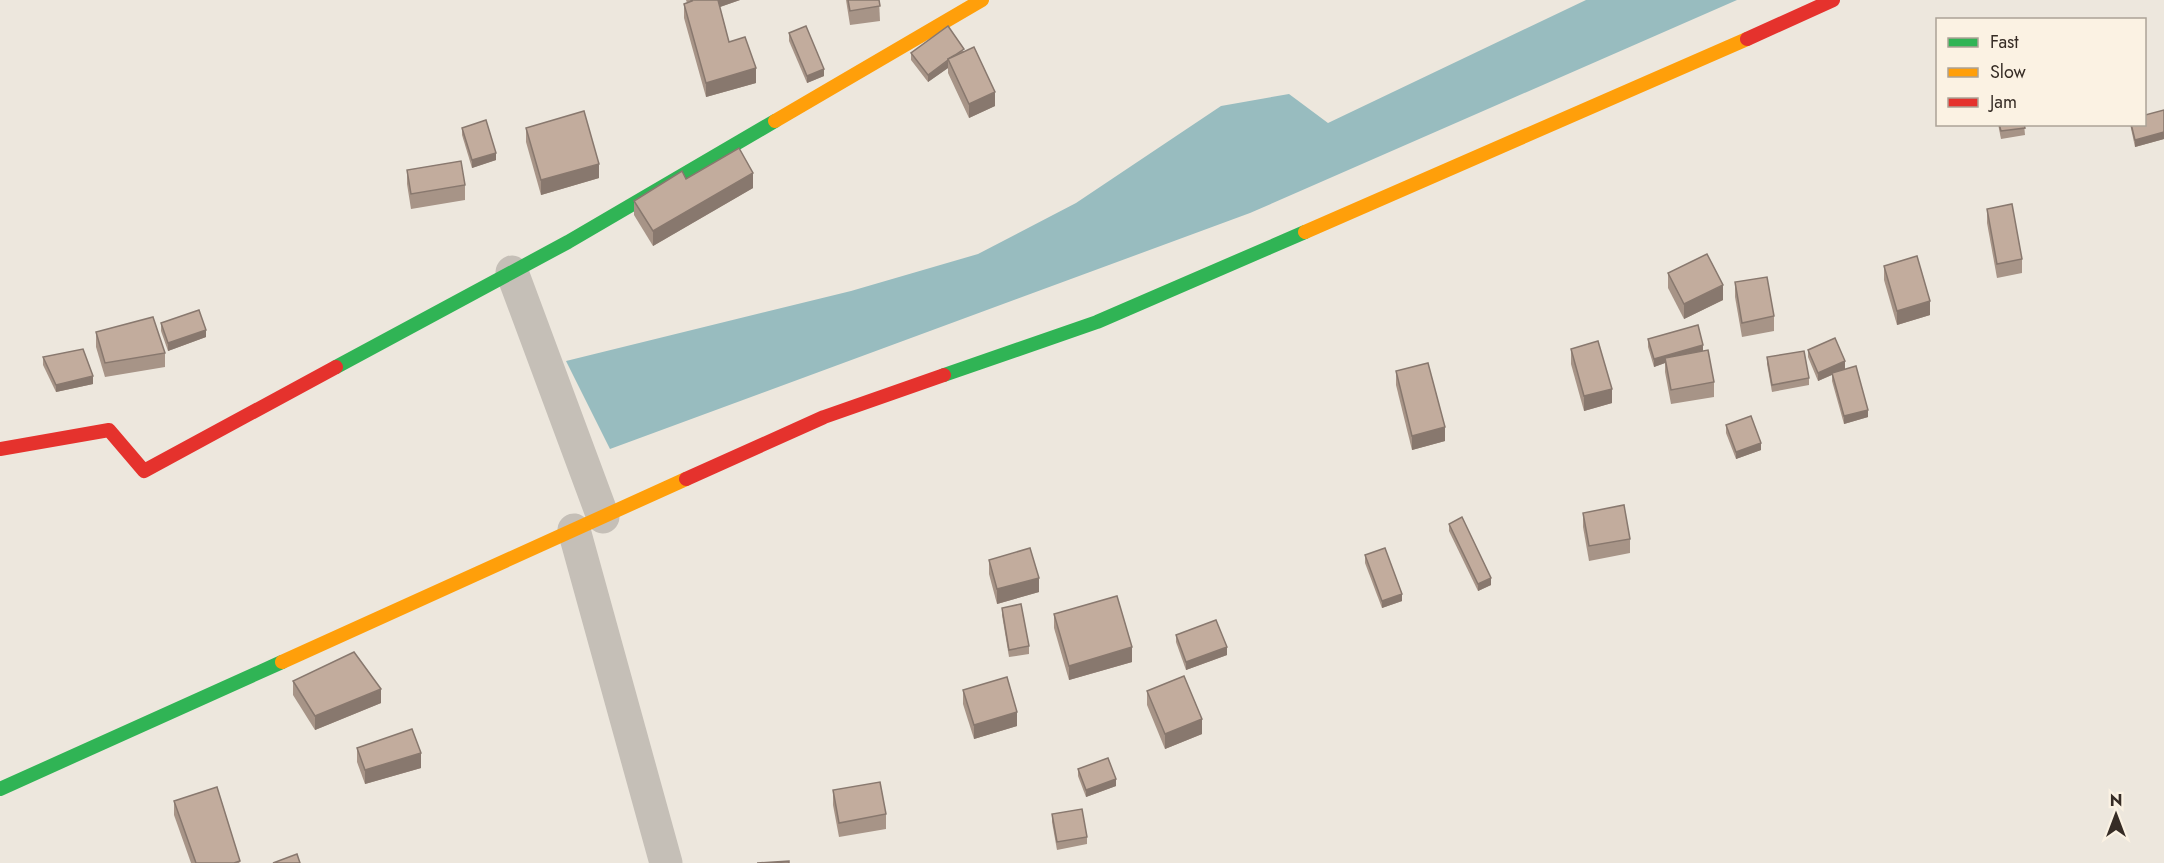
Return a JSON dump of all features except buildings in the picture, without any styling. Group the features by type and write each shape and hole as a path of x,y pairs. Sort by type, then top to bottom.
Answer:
{"street":[{"path":"0,449 109,430 144,471 512,272 982,0"},
{"path":"0,789 825,417 1097,322 1687,66 1833,0"},
{"path":"512,272 603,517"},
{"path":"574,530 666,863"}],"water":[{"path":"1586,0 1737,0 1250,213 610,449 566,361 851,291 978,254 1076,203 1221,106 1289,94 1328,123"}],"traffic: fast":[{"path":"336,367 568,242 775,121"},
{"path":"944,375 1097,322 1305,232"},
{"path":"0,789 282,662"}],"traffic: slow":[{"path":"775,121 982,0"},
{"path":"1305,232 1747,39"},
{"path":"282,662 686,479"}],"traffic: jam":[{"path":"1747,39 1833,0"},
{"path":"0,449 109,430 144,471 336,367"},
{"path":"686,479 824,417 944,375"}]}
